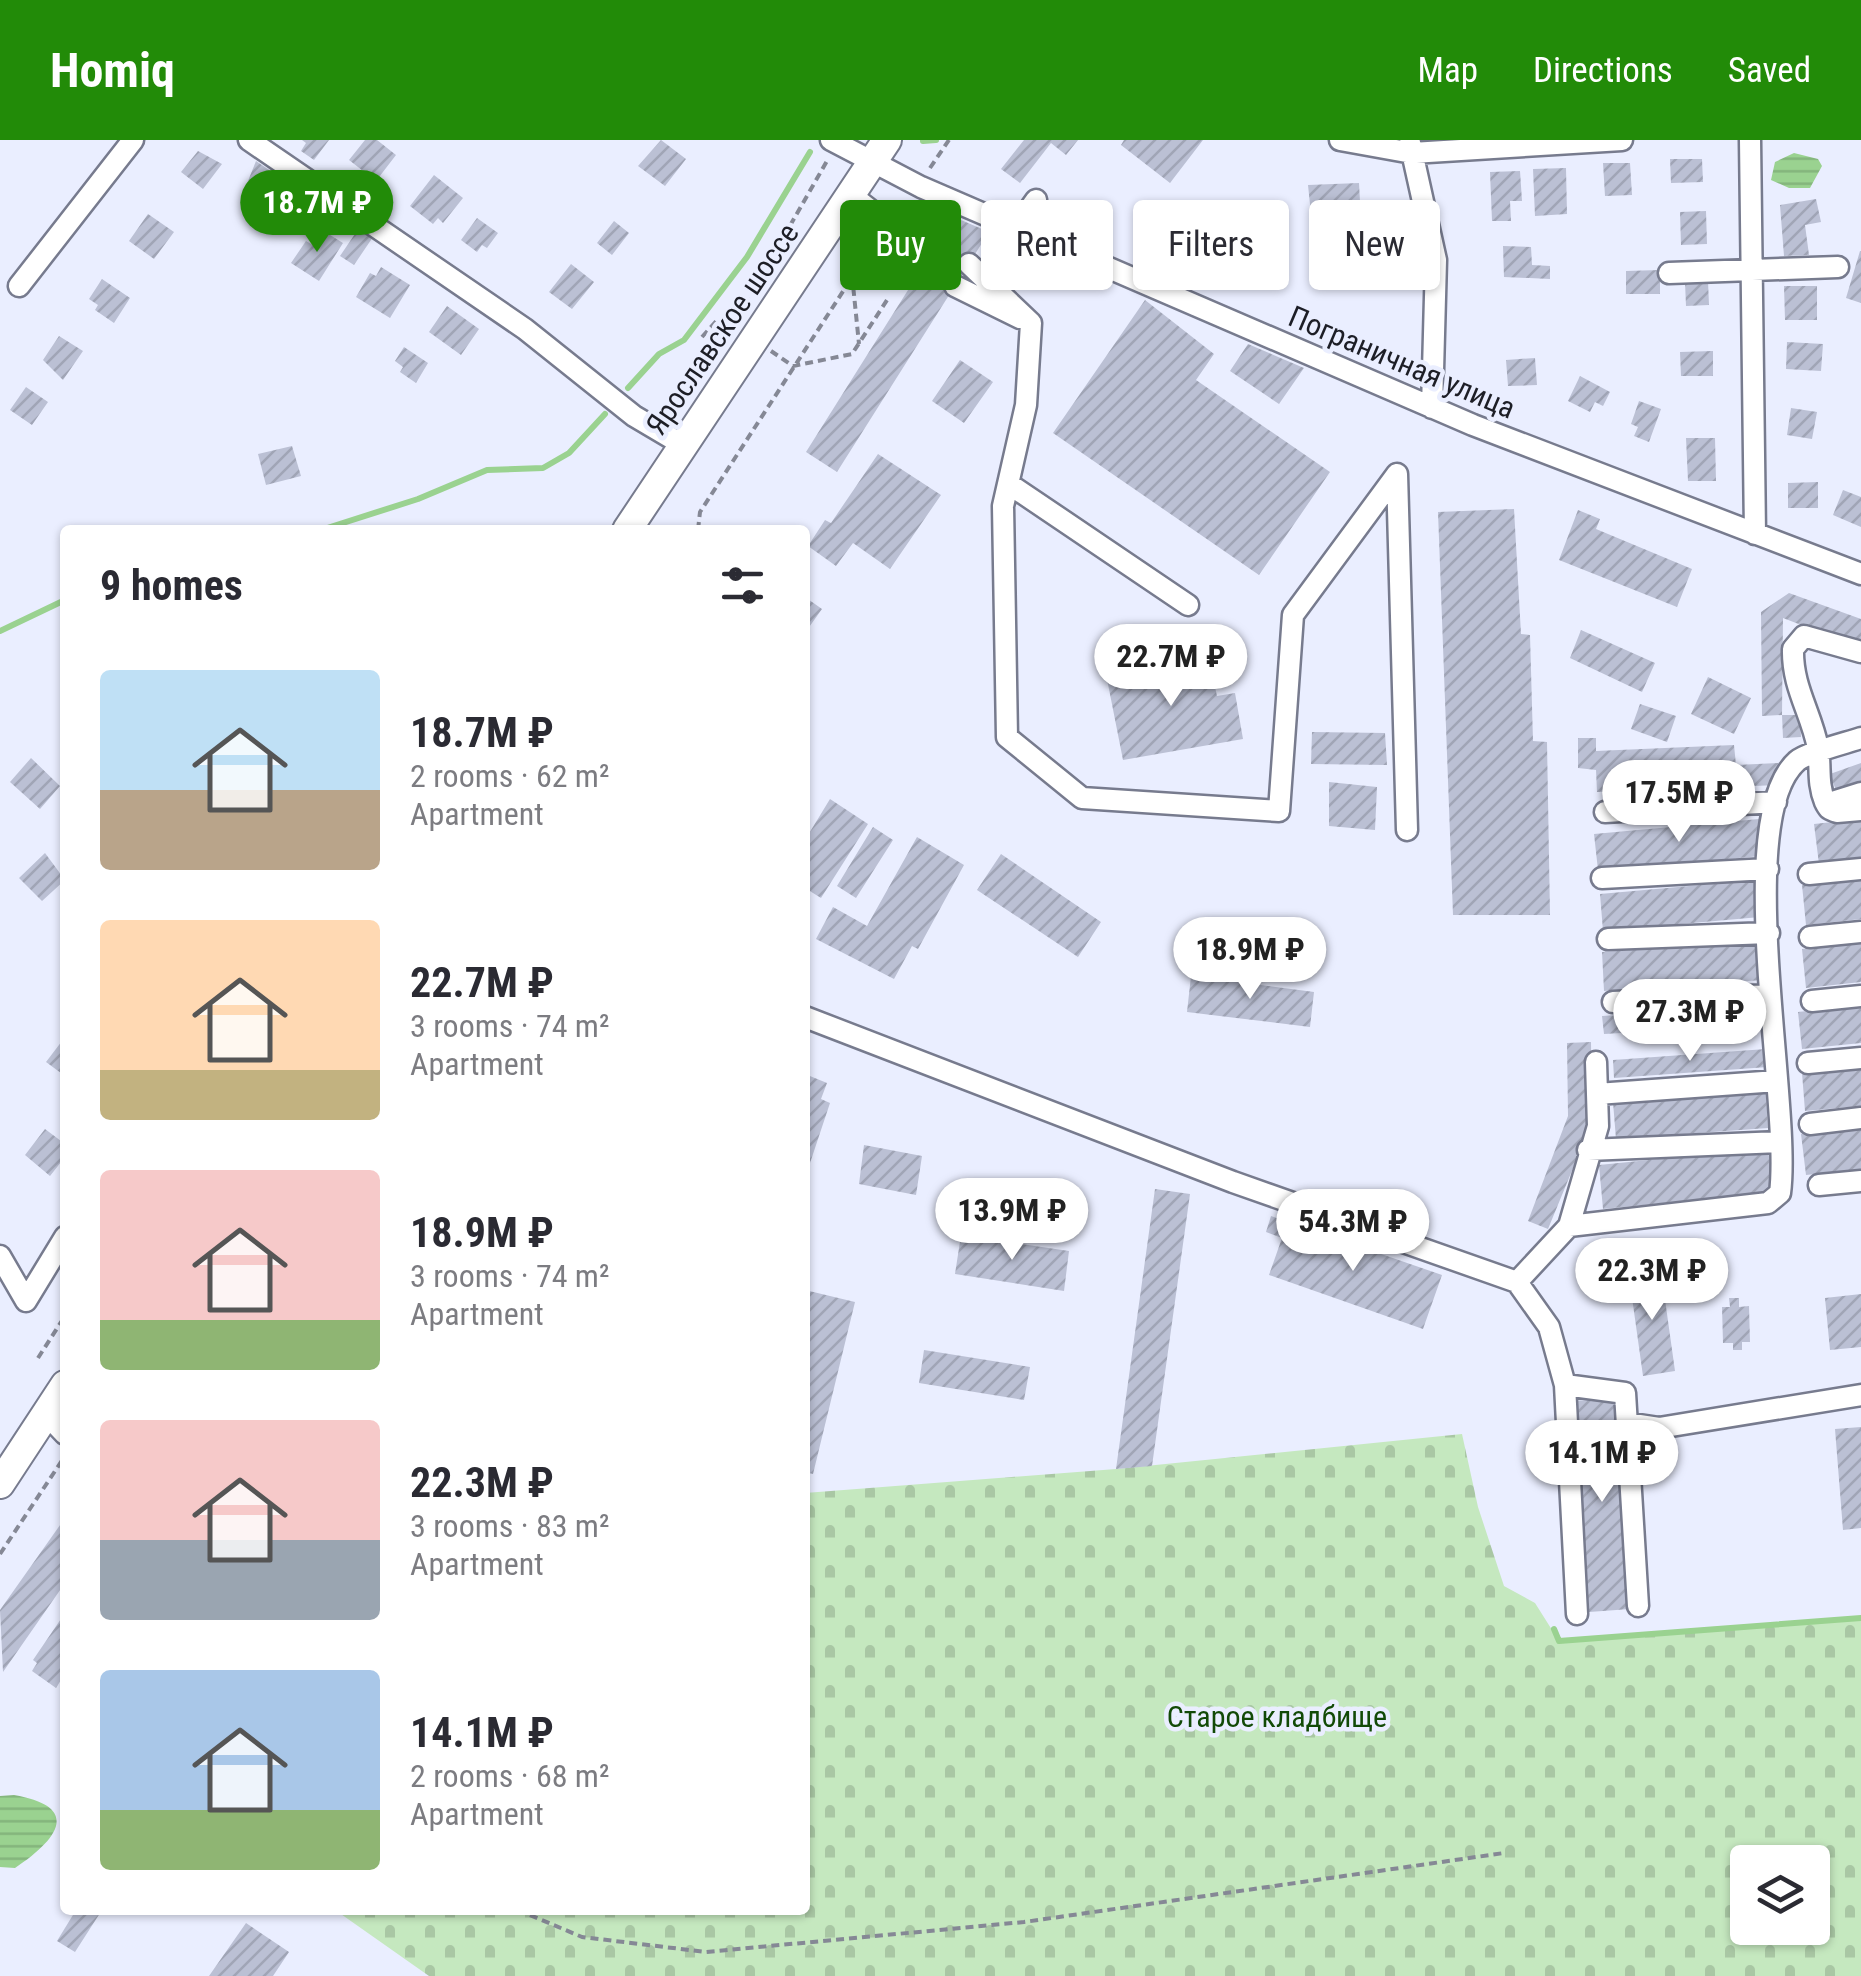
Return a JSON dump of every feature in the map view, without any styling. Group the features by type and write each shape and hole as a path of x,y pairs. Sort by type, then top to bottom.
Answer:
{"main road":[{"name":"Ярославское шоссе","path":"636,524 684,445 742,333 851,195 887,140"},
{"path":"5,1466 56,1424"}],"street":[{"path":"19,286 133,140"},
{"path":"249,140 524,329 634,416 684,445"},
{"path":"1340,140 1410,146 1622,140"},
{"path":"1750,140 1755,534"},
{"name":"Пограничная улица","path":"834,142 871,164 981,213"},
{"path":"1410,146 1436,260 1432,408"},
{"path":"851,195 858,200"},
{"path":"969,264 1031,323 1026,405 1003,506 1007,736 1082,798 1279,811 1292,615 1398,474 1407,830"},
{"path":"1669,273 1838,267"},
{"name":"Пограничная улица","path":"1113,271 1432,408 1861,574"},
{"path":"961,289 1031,323"},
{"path":"1008,484 1188,606"},
{"path":"1861,652 1814,636 1796,640 1792,675 1819,754 1816,768 1826,804 1837,812 1861,810"},
{"path":"1569,1226 1768,1202 1780,1193 1777,1081 1769,995 1768,870 1776,802 1798,759 1861,738"},
{"path":"1826,804 1861,792"},
{"path":"1605,812 1776,802"},
{"path":"1809,874 1861,869"},
{"path":"1602,878 1768,870"},
{"path":"1608,939 1769,932"},
{"path":"1810,936 1861,932"},
{"path":"1613,1002 1769,995"},
{"path":"1812,1001 1861,996"},
{"path":"810,1019 1233,1182 1517,1282 1549,1327 1565,1385 1577,1614"},
{"path":"1808,1063 1861,1058"},
{"path":"1517,1282 1569,1226 1598,1126 1596,1062"},
{"path":"1597,1094 1777,1081"},
{"path":"1810,1124 1861,1118"},
{"path":"1588,1150 1780,1142"},
{"path":"1819,1185 1861,1180"},
{"path":"0,1256 26,1301 60,1245"},
{"path":"1565,1385 1625,1392 1638,1606"},
{"path":"1626,1423 1659,1428 1861,1394"}],"path":[{"path":"920,187 949,140"},
{"path":"742,333 834,142"},
{"path":"699,525 700,512 842,290"},
{"path":"854,290 859,344"},
{"path":"702,337 718,318 793,366 852,354 889,296"},
{"path":"38,1358 60,1324"},
{"path":"0,1554 60,1464"},
{"path":"529,1915 582,1938 706,1952 1024,1922 1504,1853"}],"green space":[{"name":"Старое кладбище","path":"1462,1434 1478,1507 1504,1586 1535,1603 1559,1641 1861,1618 1861,1976 429,1976 342,1915 810,1915 810,1493 1116,1469"}],"shaded area":[{"path":"1794,153 1818,159 1822,166 1810,188 1789,188 1771,180 1775,162"},
{"path":"14,1795 49,1808 56,1816 56,1825 51,1836 30,1857 15,1868 0,1867 0,1796"}],"building":[{"path":"302,140 329,140 314,160 301,151 306,143"},
{"path":"365,140 377,140 396,155 376,181 349,160"},
{"path":"661,140 686,159 665,186 638,166"},
{"path":"1024,140 1078,140 1066,155 1051,143 1020,183 1001,169"},
{"path":"1124,140 1203,140 1170,183 1121,145"},
{"path":"198,151 222,164 203,189 181,172"},
{"path":"1670,159 1702,159 1703,182 1671,183"},
{"path":"256,161 288,183 279,198 257,183 253,190 246,186"},
{"path":"1603,163 1630,163 1632,195 1605,196"},
{"path":"1566,168 1567,214 1535,216 1533,169"},
{"path":"1520,171 1522,201 1510,201 1511,221 1492,221 1490,172"},
{"path":"434,175 463,198 443,223 438,218 433,224 410,206"},
{"path":"1359,183 1360,200 1310,200 1308,185"},
{"path":"1816,199 1821,222 1805,225 1809,255 1784,256 1780,205"},
{"path":"1706,211 1707,244 1681,245 1680,212"},
{"path":"148,214 174,232 154,259 129,241"},
{"path":"477,218 498,233 487,248 482,245 477,252 461,240"},
{"path":"961,220 981,229 981,245 961,276"},
{"path":"614,221 629,233 612,255 597,243"},
{"path":"359,228 373,237 354,265 340,256"},
{"path":"322,230 343,243 319,281 291,263 306,241 313,245"},
{"path":"1503,246 1531,247 1532,265 1550,266 1550,279 1504,277"},
{"path":"1861,251 1861,303 1846,298"},
{"path":"571,264 594,282 572,309 549,292"},
{"path":"381,267 410,285 390,318 356,297 370,273 376,276"},
{"path":"1660,270 1660,294 1626,294 1626,271"},
{"path":"102,279 130,298 114,323 95,310 98,305 89,299"},
{"path":"1708,281 1709,305 1686,306 1685,282"},
{"path":"1784,286 1817,286 1817,320 1785,320"},
{"path":"908,290 952,290 837,472 806,452"},
{"path":"1145,300 1214,354 1196,380 1330,472 1259,575 1053,433"},
{"path":"447,306 479,329 461,355 429,332"},
{"path":"59,336 83,351 63,380 43,360"},
{"path":"1787,342 1823,344 1821,371 1786,369"},
{"path":"1248,344 1304,368 1279,404 1230,371"},
{"path":"404,347 428,363 416,383 400,372 403,367 395,361"},
{"path":"1713,351 1713,376 1681,376 1680,352"},
{"path":"1535,358 1537,385 1508,386 1506,360"},
{"path":"960,360 993,382 964,423 932,401"},
{"path":"1580,376 1610,392 1603,406 1595,402 1590,412 1568,401"},
{"path":"26,387 48,402 32,425 10,410"},
{"path":"1639,401 1661,409 1649,442 1634,436 1638,427 1631,424"},
{"path":"1791,408 1817,412 1812,439 1787,435"},
{"path":"1686,438 1715,438 1716,481 1688,481"},
{"path":"292,446 301,476 266,485 258,454"},
{"path":"878,454 941,495 890,569 853,543 836,566 810,547 825,520 831,523"},
{"path":"1818,482 1818,508 1788,508 1788,483"},
{"path":"1843,490 1861,497 1861,527 1833,515"},
{"path":"1514,509 1521,634 1530,635 1533,741 1547,742 1550,915 1453,915 1438,512"},
{"path":"1578,510 1600,519 1596,529 1692,569 1677,607 1559,560"},
{"path":"1789,593 1861,619 1861,648 1783,618 1782,715 1762,716 1761,612"},
{"path":"810,601 822,609 810,626"},
{"path":"1581,630 1655,663 1642,692 1570,658"},
{"path":"1208,655 1217,696 1235,693 1243,739 1123,760 1106,674"},
{"path":"1708,677 1751,698 1734,734 1691,714"},
{"path":"1640,704 1676,716 1667,742 1631,729"},
{"path":"1782,715 1800,715 1801,737 1783,738"},
{"path":"1312,732 1385,733 1387,765 1311,764"},
{"path":"1578,738 1596,738 1596,751 1734,745 1736,765 1778,763 1779,785 1597,792 1596,770 1578,768"},
{"path":"31,758 60,786 40,809 10,782"},
{"path":"1861,763 1861,788 1838,796 1830,774"},
{"path":"1329,782 1377,787 1375,830 1329,826"},
{"path":"830,799 868,824 821,898 810,891 810,832"},
{"path":"1759,819 1762,856 1598,870 1594,834"},
{"path":"1861,819 1861,859 1819,864 1814,824"},
{"path":"873,827 893,840 856,898 837,886"},
{"path":"917,837 964,865 918,949 912,946 894,979 816,939 833,907 867,926"},
{"path":"45,853 60,873 60,885 42,901 19,878"},
{"path":"1001,854 1101,922 1078,957 977,890"},
{"path":"1861,878 1861,919 1806,925 1802,885"},
{"path":"1756,880 1760,917 1603,931 1600,894"},
{"path":"1761,941 1763,980 1604,991 1602,952"},
{"path":"1861,943 1861,982 1806,988 1802,949"},
{"path":"1191,976 1314,992 1310,1027 1187,1012"},
{"path":"1861,1005 1861,1043 1802,1049 1798,1012"},
{"path":"1762,1006 1764,1025 1604,1034 1602,1016"},
{"path":"1591,1042 1592,1122 1548,1229 1528,1221 1568,1116 1567,1043"},
{"path":"60,1044 60,1072 46,1062"},
{"path":"1766,1049 1768,1067 1614,1078 1613,1060"},
{"path":"1861,1067 1861,1106 1805,1111 1802,1073"},
{"path":"810,1076 827,1083 821,1099 830,1103 810,1163"},
{"path":"1766,1090 1768,1128 1616,1139 1613,1102"},
{"path":"1861,1128 1861,1169 1806,1175 1801,1134"},
{"path":"45,1129 60,1140 60,1163 50,1176 25,1155"},
{"path":"864,1145 922,1156 916,1195 859,1184"},
{"path":"1768,1148 1773,1192 1603,1209 1599,1165"},
{"path":"1155,1189 1190,1194 1152,1466 1116,1469"},
{"path":"1271,1216 1442,1275 1423,1329 1269,1275 1282,1238 1266,1232"},
{"path":"961,1235 1069,1251 1064,1291 955,1274"},
{"path":"1661,1271 1675,1371 1643,1376 1629,1276"},
{"path":"810,1291 855,1302 813,1474 810,1473"},
{"path":"1861,1294 1861,1347 1830,1350 1825,1298"},
{"path":"1729,1298 1739,1298 1739,1307 1749,1306 1750,1342 1742,1342 1742,1350 1733,1350 1733,1343 1723,1343 1722,1307 1730,1307"},
{"path":"924,1350 1030,1367 1024,1400 919,1383"},
{"path":"1615,1398 1630,1609 1589,1612 1573,1401"},
{"path":"1861,1427 1861,1528 1843,1530 1835,1429"},
{"path":"60,1525 60,1590 3,1672 0,1610"},
{"path":"60,1620 60,1682 56,1688 32,1671 37,1663 33,1660"},
{"path":"73,1915 99,1915 75,1952 57,1941"},
{"path":"246,1923 289,1952 273,1976 209,1976"}],"waterway":[{"path":"923,141 936,140"},
{"path":"628,388 659,354 684,340 747,257 810,152"},
{"path":"337,525 418,499 487,470 543,468 569,453 605,414"},
{"path":"0,631 60,602"},
{"path":"1554,1629 1559,1641 1861,1618"}],"tunnel":[{"path":"961,259 969,264"}]}
